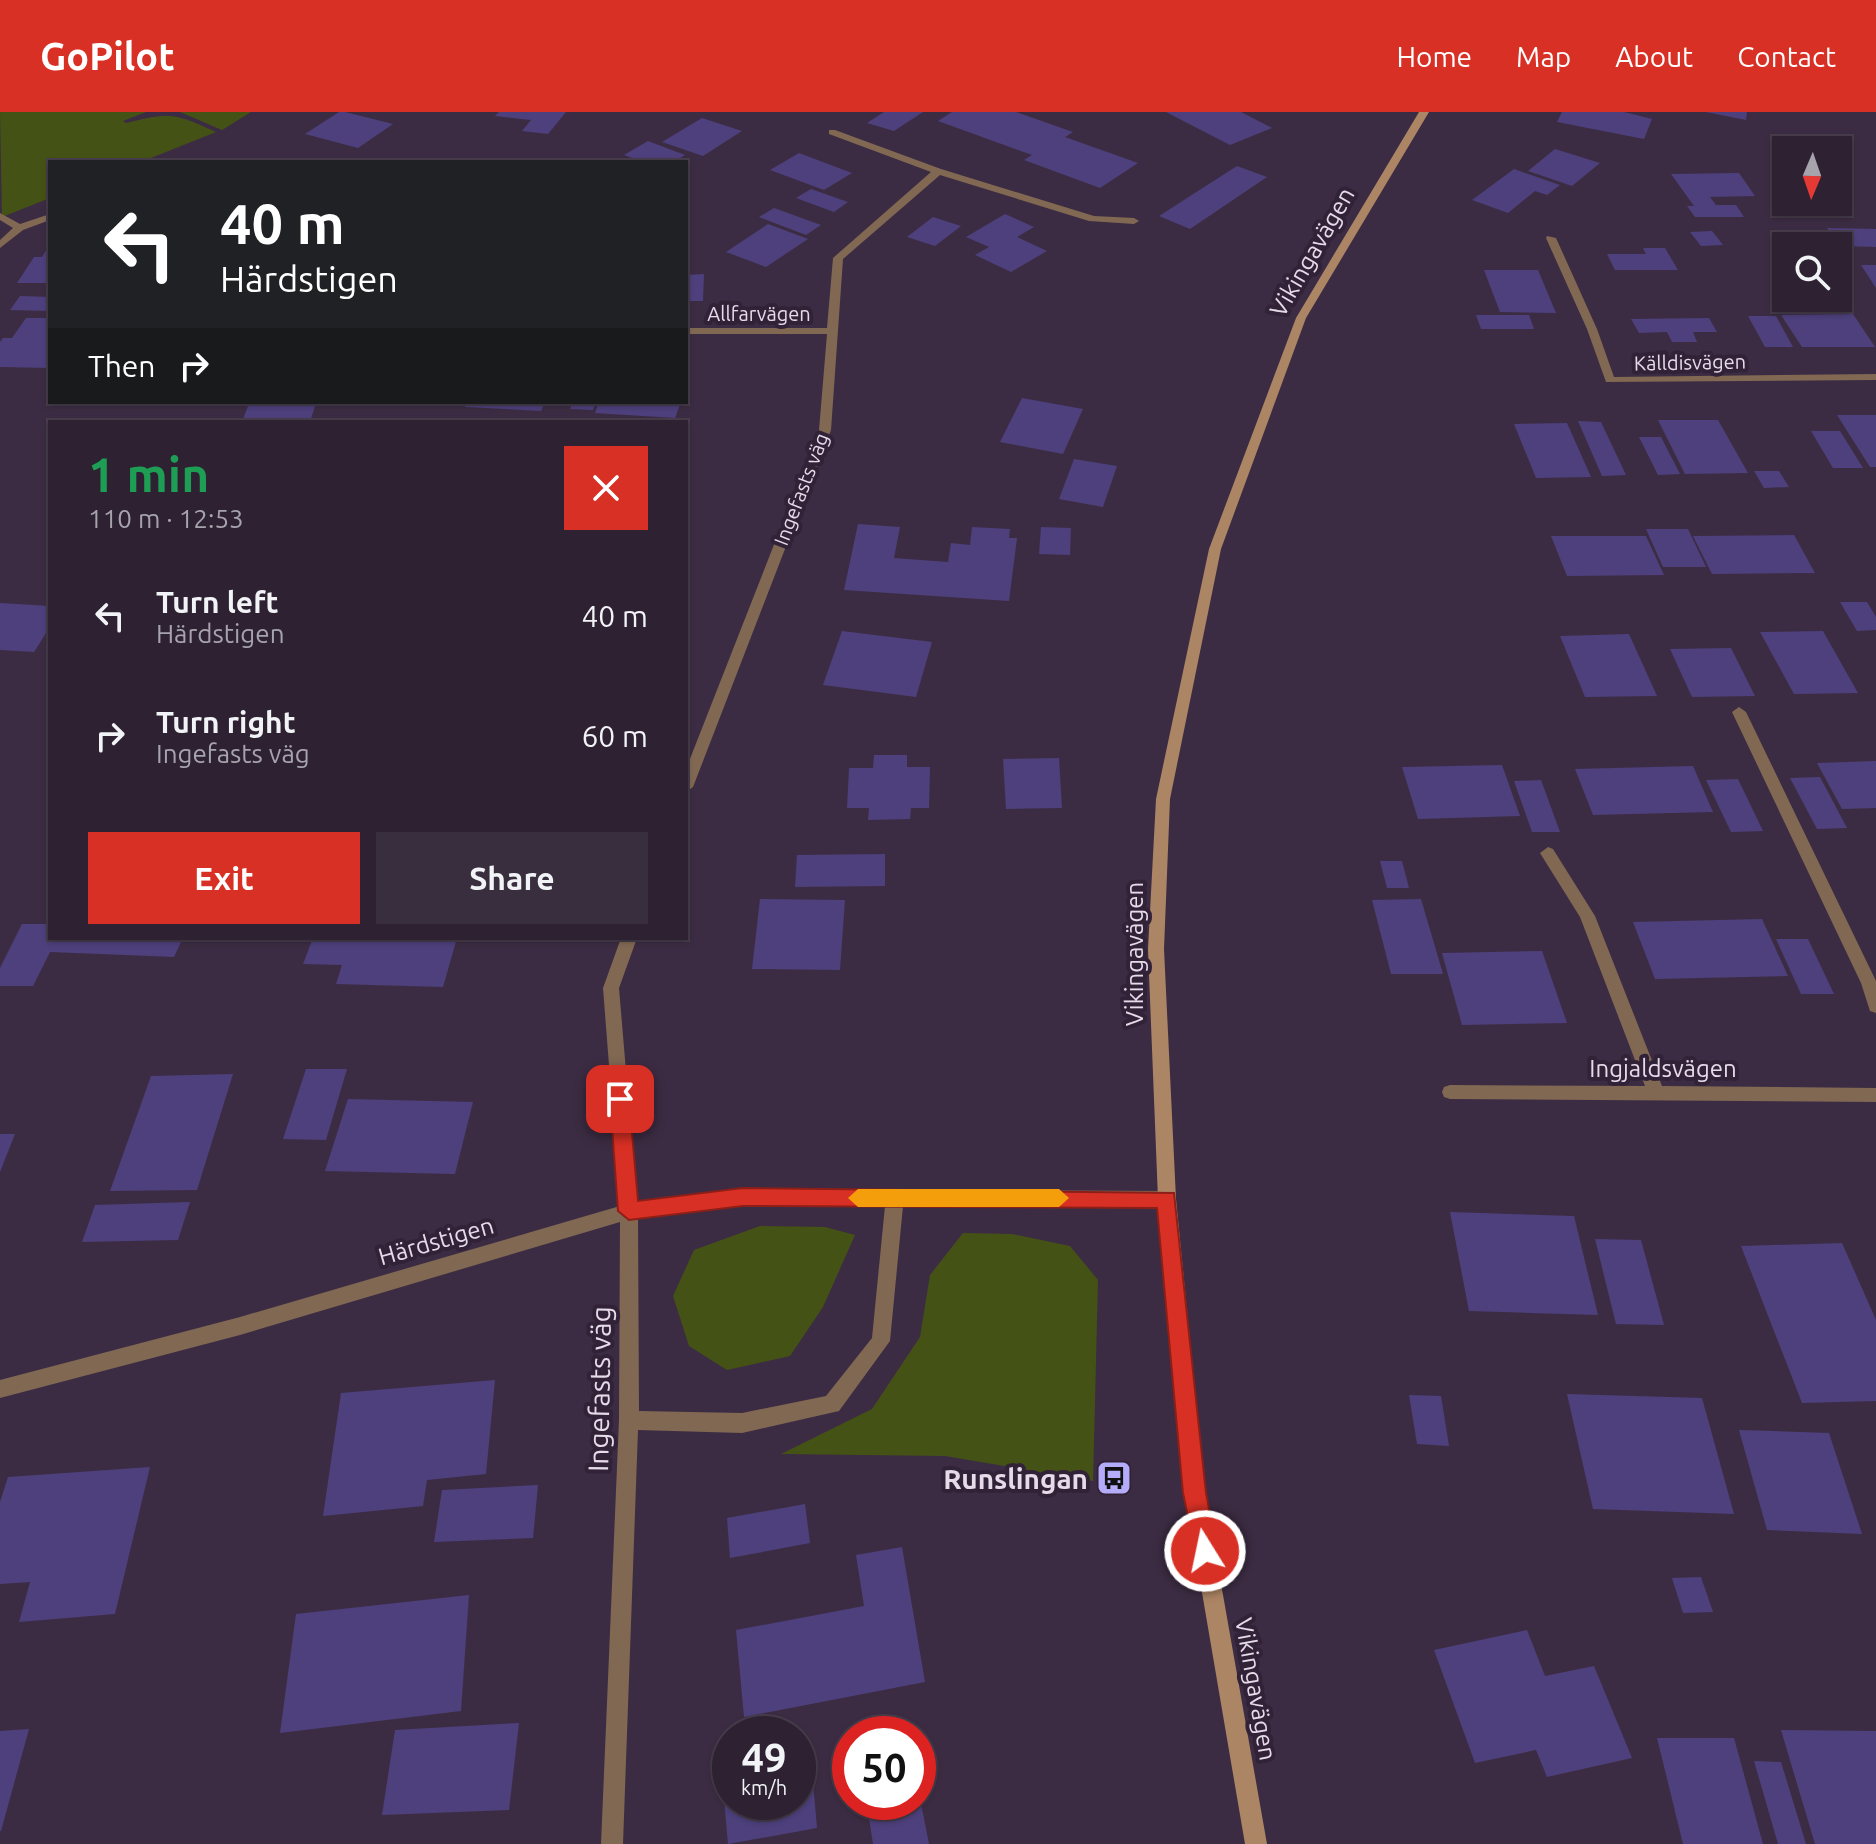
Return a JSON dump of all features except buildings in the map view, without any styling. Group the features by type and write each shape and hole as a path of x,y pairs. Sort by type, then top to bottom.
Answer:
{"main road":[{"name":"Vikingavägen","path":"1256,1844 1195,1493 1167,1199 1156,949 1163,799 1215,549 1301,318 1424,112"}],"street":[{"path":"832,132 938,171 1093,219 1134,221"},
{"name":"Ingefasts väg","path":"688,782 825,430 838,258 938,171"},
{"path":"0,216 19,228"},
{"path":"0,245 19,228 48,218"},
{"name":"Källdisvägen","path":"1551,238 1592,329 1610,380 1876,377"},
{"name":"Allfarvägen","path":"688,331 832,331"},
{"path":"1739,712 1869,983 1876,1006"},
{"path":"1548,853 1587,916 1655,1091"},
{"name":"Ingefasts väg","path":"612,1844 629,1420 629,1211 611,988 628,940"},
{"name":"Ingjaldsvägen","path":"1450,1092 1655,1091 1876,1095"},
{"name":"Härdstigen","path":"0,1389 240,1326 629,1211 743,1197 1167,1199"},
{"path":"629,1420 742,1423 832,1404 881,1341 895,1199"}],"green space":[{"path":"0,112 146,112 123,121 172,116 216,132 146,160 48,160 48,199 2,217"},
{"path":"180,112 251,112 222,130"},
{"path":"760,1226 825,1227 855,1235 823,1307 790,1356 727,1370 689,1346 673,1296 694,1250"},
{"path":"963,1233 1012,1234 1070,1246 1098,1280 1093,1481 945,1456 781,1454 872,1409 920,1337 930,1275"}],"slow traffic":[{"path":"858,1198 1059,1198"}],"place":[{"name":"Runslingan","path":"1114,1478"}],"route":[{"path":"620,1099 629,1211 743,1197 1167,1199 1195,1493 1205,1551"}]}
